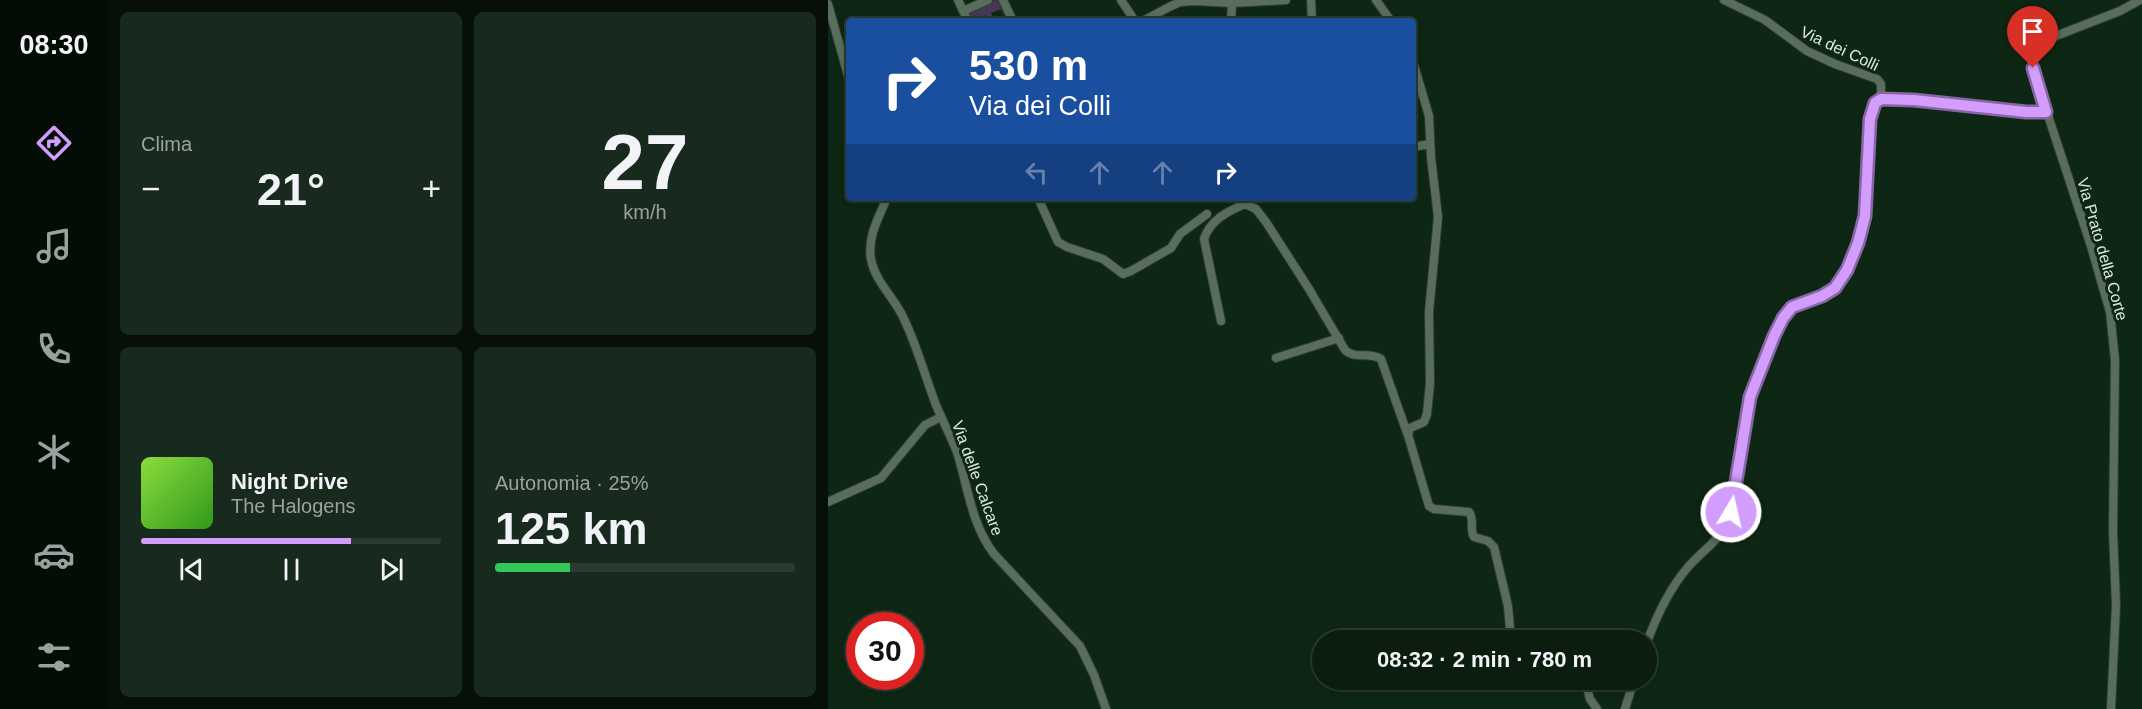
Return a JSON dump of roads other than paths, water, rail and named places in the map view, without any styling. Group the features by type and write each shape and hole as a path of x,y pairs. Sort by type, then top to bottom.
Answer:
{"street":[{"path":"958,0 966,18"},
{"path":"963,11 988,0"},
{"path":"1003,0 1012,18"},
{"path":"1121,0 1133,18"},
{"path":"1148,18 1180,2 1286,0"},
{"path":"1311,0 1312,18"},
{"path":"1376,0 1389,18"},
{"name":"Via dei Colli","path":"1724,0 1765,20 1807,51 1834,64 1877,79 1881,84 1881,99"},
{"name":"Via Prato della Corte","path":"2111,709 2116,605 2113,532 2114,333 2091,246 2033,66 2034,56 2040,46 2051,38 2140,0"},
{"path":"1231,2 1232,18"},
{"path":"828,4 846,68"},
{"path":"1407,433 1410,428 1420,425 1426,418 1430,383 1429,312 1438,228 1428,111 1416,72"},
{"path":"1652,630 1672,589 1689,566 1720,534 1728,521 1752,392 1783,318 1792,307 1822,296 1835,288 1852,258 1861,236 1865,216 1870,119 1875,103 1881,99 1914,100 2026,112 2046,112"},
{"path":"1416,146 1430,144"},
{"name":"Via delle Calcare","path":"886,201 871,239 871,261 879,281 903,316 958,457 973,512 989,548 1078,644 1088,660 1106,709"},
{"path":"1039,201 1058,242 1067,248 1103,259 1123,274 1171,248 1180,234 1207,214"},
{"path":"1221,321 1204,247 1205,237 1208,230 1223,214 1245,201 1260,214 1345,350 1350,354 1374,355 1381,358 1429,506 1434,509 1469,512 1472,516 1474,537 1493,545 1508,606 1510,630"},
{"path":"1276,358 1339,338"},
{"path":"828,502 885,475 925,425 941,417"},
{"path":"1588,690 1590,699 1598,709"},
{"path":"1625,709 1631,690"}]}
